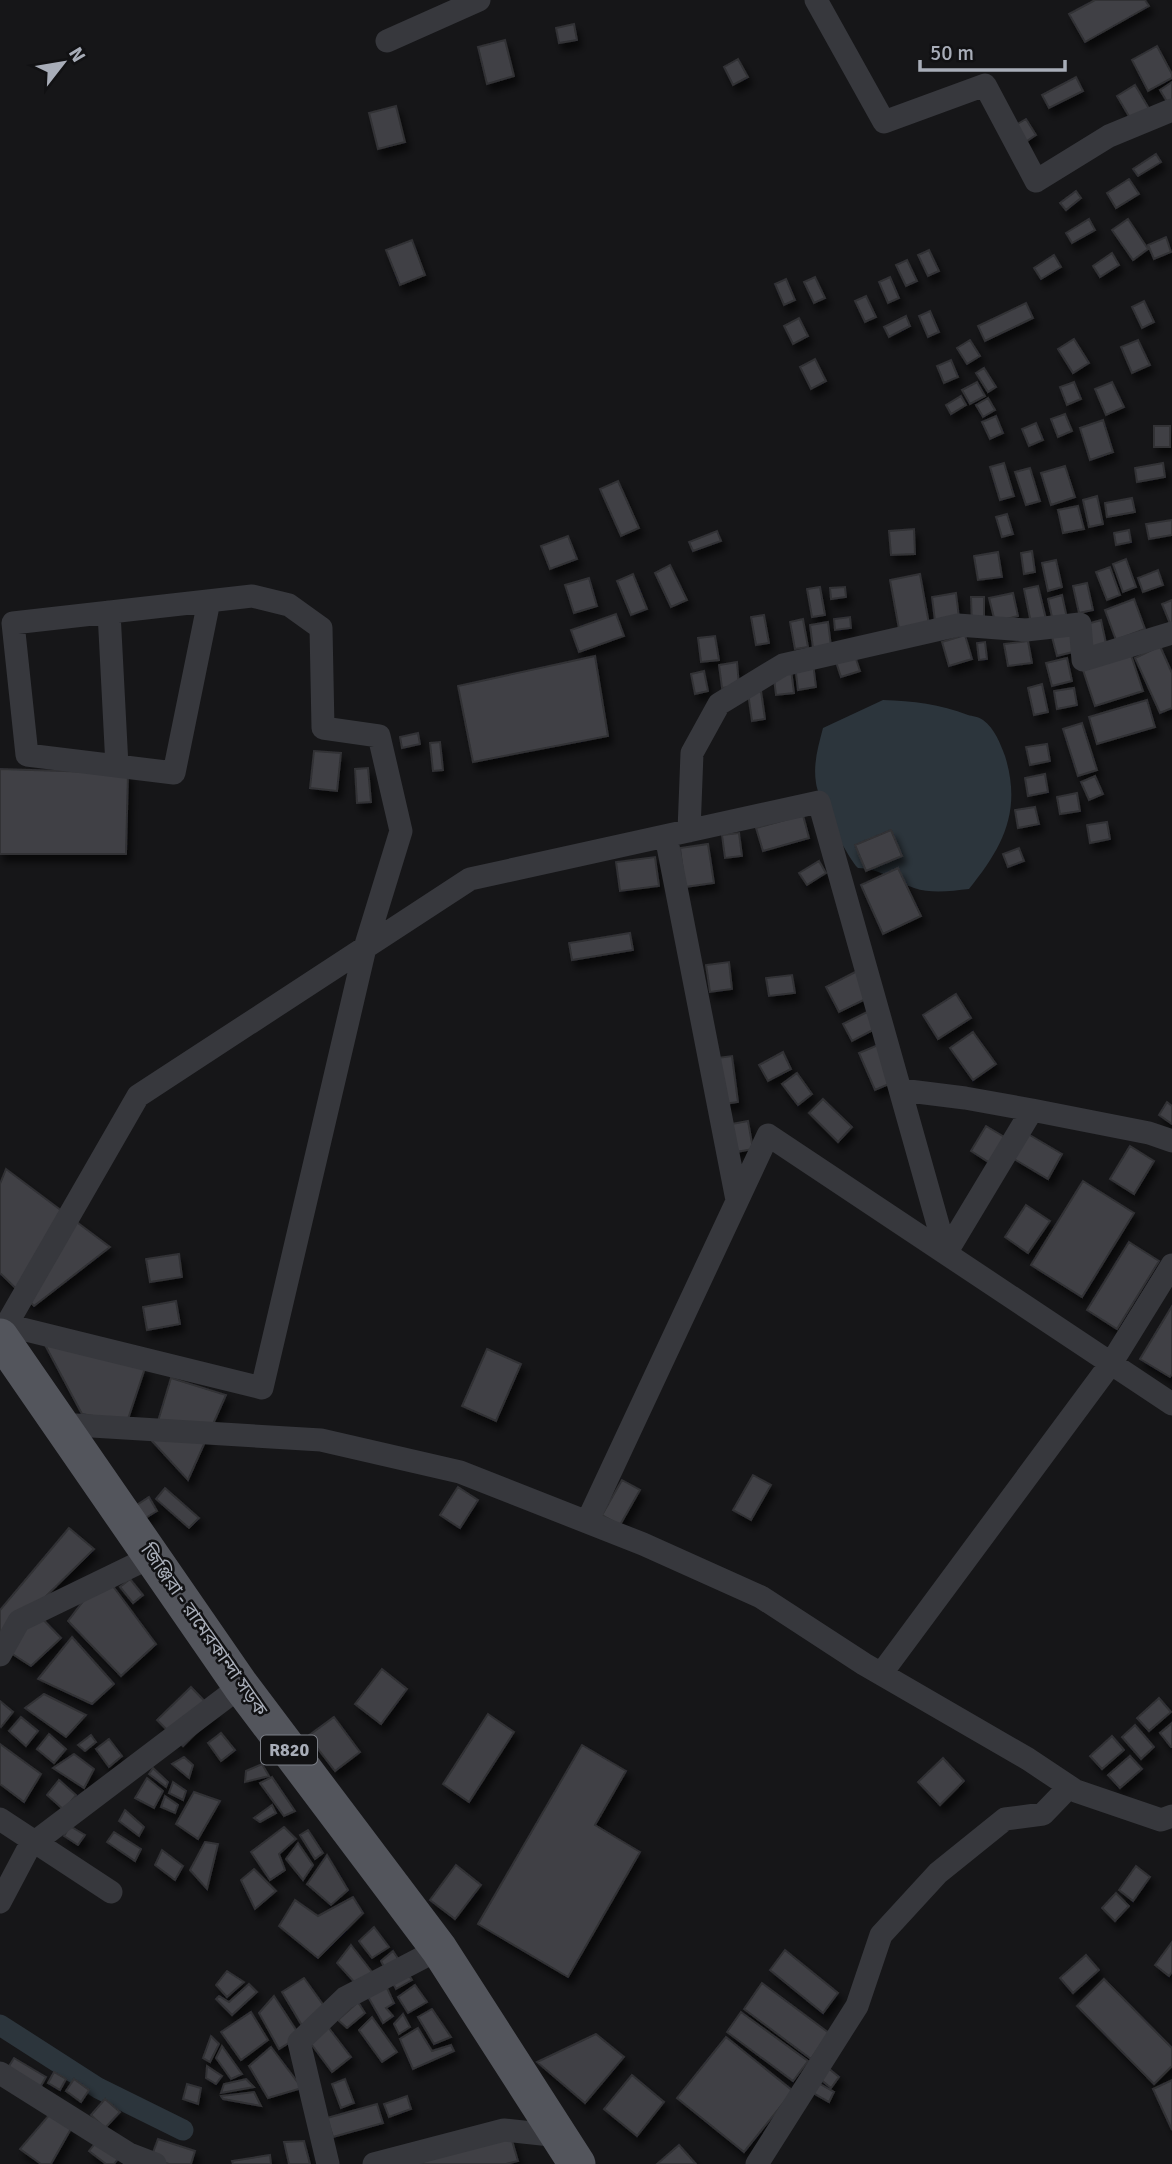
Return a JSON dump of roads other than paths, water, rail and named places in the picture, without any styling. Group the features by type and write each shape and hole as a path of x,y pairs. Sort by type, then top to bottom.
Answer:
{"main road":[{"name":"জিঞ্জিরা - রামেরকান্দা সড়ক","path":"2,1333 59,1424 241,1686 439,1949 569,2150"}],"street":[{"path":"387,41 479,0"},
{"path":"816,0 884,122 985,85 1036,181 1109,136 1172,110"},
{"path":"209,601 174,773 27,755 13,624 109,612 252,596 289,605 321,628 323,728 379,736 401,831 365,948 262,1388 2,1333 138,1096 365,948 470,880 820,802 946,1253"},
{"path":"109,612 117,766"},
{"path":"689,831 692,753 719,704 783,665 958,625 1026,630 1080,624 1083,660 1172,634"},
{"path":"666,836 737,1200"},
{"path":"901,1090 1032,1110 1149,1133 1172,1141"},
{"path":"946,1253 1032,1110"},
{"path":"587,1522 768,1135 1172,1404"},
{"path":"881,1674 1112,1362 1172,1265"},
{"path":"59,1424 321,1440 460,1472 643,1544 761,1597 881,1674 1028,1759 1076,1791 1161,1820 1172,1816"},
{"path":"0,1655 19,1620 153,1556"},
{"path":"0,1902 28,1849 35,1842 241,1686"},
{"path":"757,2164 856,2006 881,1935 938,1873 1005,1819 1042,1814 1069,1787"},
{"path":"0,1819 111,1892"},
{"path":"328,2164 299,2042 345,1998 439,1949"},
{"path":"0,2073 126,2159 155,2164"},
{"path":"374,2164 504,2130 569,2150"}],"waterway":[{"path":"0,2025 98,2088 183,2130"}]}
